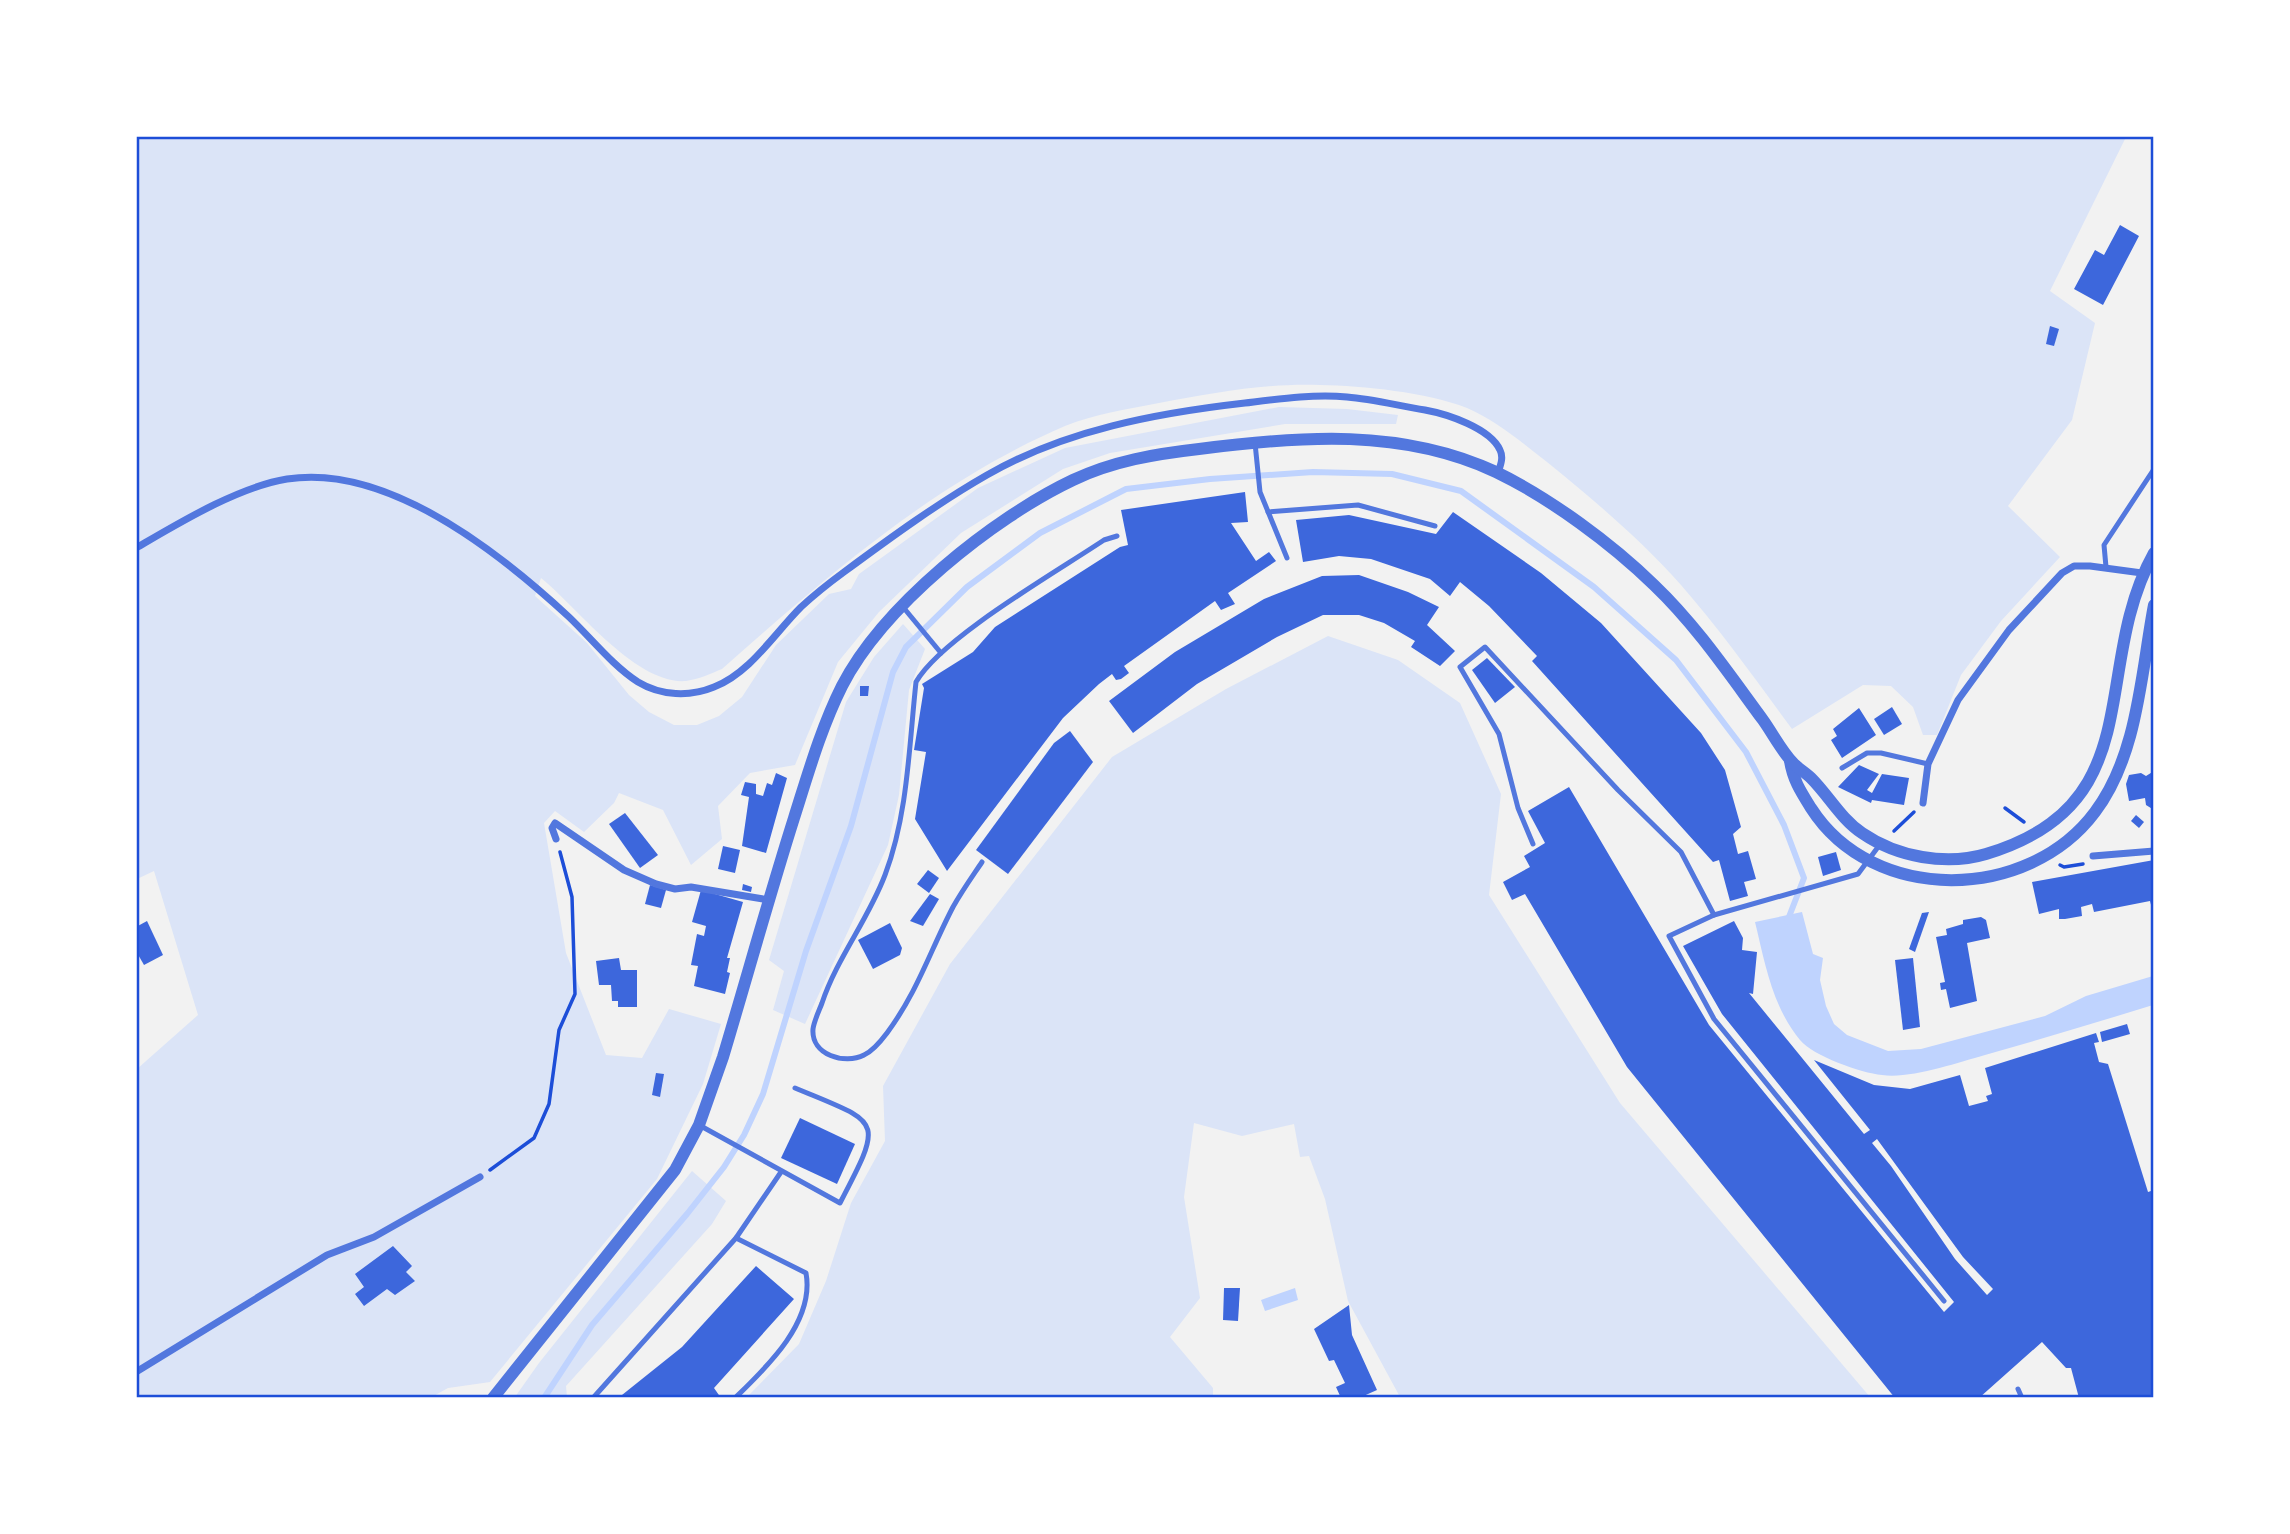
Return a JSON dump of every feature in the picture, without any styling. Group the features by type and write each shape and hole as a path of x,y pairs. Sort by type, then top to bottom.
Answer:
{"street":[{"path":"136,548 207,510 256,488 287,479 324,478 370,487 424,508 492,553 567,615 638,682 663,692 689,694 716,687 738,673 802,606 841,575 990,473 1064,440 1135,419 1293,398 1347,397 1435,412 1470,426 1491,439 1500,449 1502,459 1498,473"},
{"path":"493,1398 655,1197 675,1170 699,1125 723,1057 769,900 830,713 859,656 969,547 1006,519 1075,479 1139,457 1255,443 1324,439 1398,441 1438,451 1498,473 1604,543 1655,586 1705,642 1782,746 1790,761 1793,779 1819,820 1844,845 1870,860 1917,878 1938,880 1994,877 2016,871 2048,855 2093,815 2118,773 2126,749 2154,605"},
{"path":"1790,761 1810,776 1846,820 1863,834 1912,855 1940,860 1966,859 1992,853 2034,834 2067,812 2096,770 2108,738 2128,622 2142,573 2154,553"},
{"path":"1923,803 1928,764 1958,700 2009,630 2062,573 2074,566 2106,567 2142,573"},
{"path":"556,839 552,828 555,824 624,870 656,884 675,889 691,887 769,900"},
{"path":"2093,856 2154,851"},
{"path":"136,1371 327,1255 374,1237 480,1177"}],"lane":[{"path":"1255,443 1259,492 1287,558"},
{"path":"2106,567 2104,545 2154,469"},
{"path":"1268,513 1358,505 1435,526"},
{"path":"982,862 953,907 923,976 877,1045 865,1055 848,1059 836,1059 824,1052 816,1041 813,1029 829,981 870,909 885,874 900,822 916,682 941,653 1104,540 1117,536"},
{"path":"907,611 941,653"},
{"path":"1533,844 1518,808 1499,734 1460,667 1485,647 1618,790 1681,852 1714,915"},
{"path":"1842,768 1867,753 1881,753 1928,764"},
{"path":"1881,843 1858,874 1714,915 1669,936 1714,1019 1944,1301"},
{"path":"699,1125 726,1143 840,1203 870,1140 869,1127 858,1114 795,1088"},
{"path":"593,1398 736,1238 781,1172"},
{"path":"735,1398 785,1342 803,1309 807,1279 806,1273 736,1238"},
{"path":"2018,1389 2022,1398"}],"path":[{"path":"1881,843 1923,803"},
{"path":"2005,808 2018,815"},
{"path":"480,1177 534,1139 549,1104 559,1030 575,994 572,897 556,839"},
{"path":"2051,860 2064,867 2083,863 2093,856"}],"shaded area":[{"path":"137,137 2126,137 2050,291 2095,323 2072,420 2008,506 2060,557 2001,621 1961,675 1937,735 1923,735 1913,707 1891,686 1863,685 1792,729 1724,638 1666,568 1565,476 1509,432 1467,408 1433,398 1375,388 1300,385 1239,390 1124,410 1065,426 1017,448 927,503 842,566 722,669 691,680 667,679 647,671 608,642 541,578 535,596 587,643 629,695 649,712 674,725 697,725 719,716 742,697 776,645 829,594 851,589 859,574 978,488 1065,448 1279,407 1347,409 1398,415 1396,424 1285,424 1110,453 1063,469 961,533 879,612 838,662 795,765 750,773 718,806 722,839 691,865 663,810 619,793 614,803 584,832 555,811 544,823 566,953 606,1055 642,1058 669,1009 721,1024 703,1084 657,1179 490,1382 448,1388 430,1398 137,1397 137,1069 198,1015 154,871 137,879"},
{"path":"903,624 925,649 909,690 899,795 888,845 805,1024 773,1010 784,971 769,960 846,702 874,657"},
{"path":"1328,636 1398,660 1460,703 1501,794 1489,895 1620,1103 1870,1397 1400,1397 1348,1301 1325,1199 1309,1156 1300,1157 1294,1124 1242,1136 1194,1123 1184,1197 1200,1298 1170,1337 1213,1388 1213,1397 747,1397 799,1344 826,1281 851,1203 885,1141 883,1086 950,964 1112,757 1226,689"},
{"path":"692,1171 726,1201 712,1224 566,1386 567,1397 515,1397 539,1363"}],"water":[{"path":"1802,912 1813,954 1823,958 1820,980 1826,1006 1834,1024 1847,1035 1888,1051 1921,1049 2045,1016 2086,996 2153,976 2153,1005 1934,1070 1894,1076 1862,1071 1826,1058 1806,1046 1790,1027 1776,999 1755,922"},
{"path":"1295,1288 1298,1300 1265,1311 1261,1300"}],"building":[{"path":"2120,225 2139,236 2103,305 2074,289 2095,250 2104,255"},
{"path":"2050,326 2059,329 2054,346 2046,344"},
{"path":"1245,492 1248,522 1231,523 1256,561 1269,552 1276,561 1228,593 1235,604 1221,610 1215,601 1124,666 1129,673 1121,679 1116,680 1112,674 1099,684 1063,718 947,871 915,819 926,752 914,750 924,688 922,684 973,652 995,627 1120,547 1128,545 1121,510"},
{"path":"1453,512 1541,573 1601,623 1701,733 1725,770 1741,827 1733,834 1738,854 1748,851 1756,879 1744,882 1748,896 1730,901 1719,860 1713,862 1532,661 1537,656 1489,606 1460,582 1450,596 1430,579 1371,559 1339,556 1303,562 1296,520 1349,515 1436,534"},
{"path":"1359,575 1408,592 1439,607 1427,625 1455,651 1440,666 1411,647 1415,641 1384,623 1359,615 1323,615 1277,637 1197,684 1133,733 1109,701 1175,652 1264,599 1322,576"},
{"path":"1487,658 1515,687 1495,703 1472,670"},
{"path":"860,686 869,686 868,696 860,696"},
{"path":"1892,707 1902,724 1884,735 1874,719"},
{"path":"1859,708 1876,735 1842,758 1831,740 1837,736 1833,729"},
{"path":"1070,731 1093,762 1008,874 976,850 1054,743"},
{"path":"1859,765 1879,774 1867,790 1872,793 1882,774 1909,778 1904,805 1872,800 1871,803 1838,787"},
{"path":"2154,771 2154,810 2146,805 2145,798 2129,801 2126,784 2129,775 2141,773 2146,776"},
{"path":"776,773 787,778 766,853 742,846 749,797 741,795 745,782 756,784 756,794 763,796 767,783 772,785"},
{"path":"1569,787 1709,1025 1944,1312 1954,1302 1722,1014 1683,946 1734,921 1743,938 1742,950 1757,952 1753,994 1749,993 1864,1134 1870,1130 1814,1060 1874,1085 1910,1089 1960,1075 1969,1106 1988,1101 1986,1096 1992,1094 1985,1068 2096,1033 2099,1042 2094,1043 2099,1062 2108,1064 2148,1192 2154,1190 2154,1398 2079,1398 2071,1368 2066,1368 2042,1342 1979,1398 1895,1398 1627,1067 1525,894 1512,900 1503,882 1530,867 1524,856 1545,843 1528,811","holes":["1877,1139 1963,1257 1993,1289 1987,1295 1955,1259 1872,1143"]},
{"path":"625,813 658,855 640,868 609,824"},
{"path":"2136,815 2144,822 2139,828 2131,821"},
{"path":"723,846 740,850 735,873 718,869"},
{"path":"1836,852 1841,870 1823,876 1818,857"},
{"path":"2154,860 2154,916 2150,901 2094,912 2092,904 2081,907 2082,916 2065,919 2059,919 2059,909 2039,914 2032,882"},
{"path":"928,870 939,878 929,893 917,884"},
{"path":"743,884 752,887 751,892 742,890"},
{"path":"650,885 666,890 661,908 645,904"},
{"path":"701,890 743,902 727,958 730,958 727,972 730,973 725,994 694,986 698,966 691,965 697,934 704,936 706,926 692,922"},
{"path":"930,894 939,899 923,926 910,921"},
{"path":"1929,912 1915,952 1909,949 1922,913"},
{"path":"1981,917 1986,920 1990,938 1967,943 1977,1001 1950,1008 1946,989 1941,990 1940,983 1945,982 1936,937 1947,935 1946,929 1963,924 1963,920"},
{"path":"147,921 163,955 144,965 136,951 136,927"},
{"path":"890,923 902,948 900,955 873,969 858,940"},
{"path":"619,958 621,970 637,970 637,1007 618,1007 618,1001 612,1001 611,985 599,985 596,961"},
{"path":"1913,958 1920,1027 1903,1030 1895,960"},
{"path":"2127,1024 2130,1034 2102,1042 2100,1032"},
{"path":"656,1073 664,1074 660,1097 652,1095"},
{"path":"800,1118 855,1144 837,1184 781,1158"},
{"path":"393,1246 412,1266 406,1272 415,1281 395,1295 387,1289 364,1306 355,1294 364,1287 355,1274"},
{"path":"756,1266 794,1299 714,1388 721,1398 624,1398 622,1395 682,1347"},
{"path":"1224,1288 1240,1288 1238,1321 1223,1320"},
{"path":"1349,1305 1352,1335 1377,1390 1359,1398 1341,1398 1336,1387 1345,1383 1334,1360 1329,1361 1314,1329"}],"waterway":[{"path":"544,1398 592,1325 687,1214 724,1167 744,1135 763,1094 806,951 851,826 893,672 906,647 967,587 1040,533 1126,489 1210,479 1313,472 1392,474 1461,491 1594,587 1676,660 1746,752 1784,825 1804,878 1787,922"}]}
